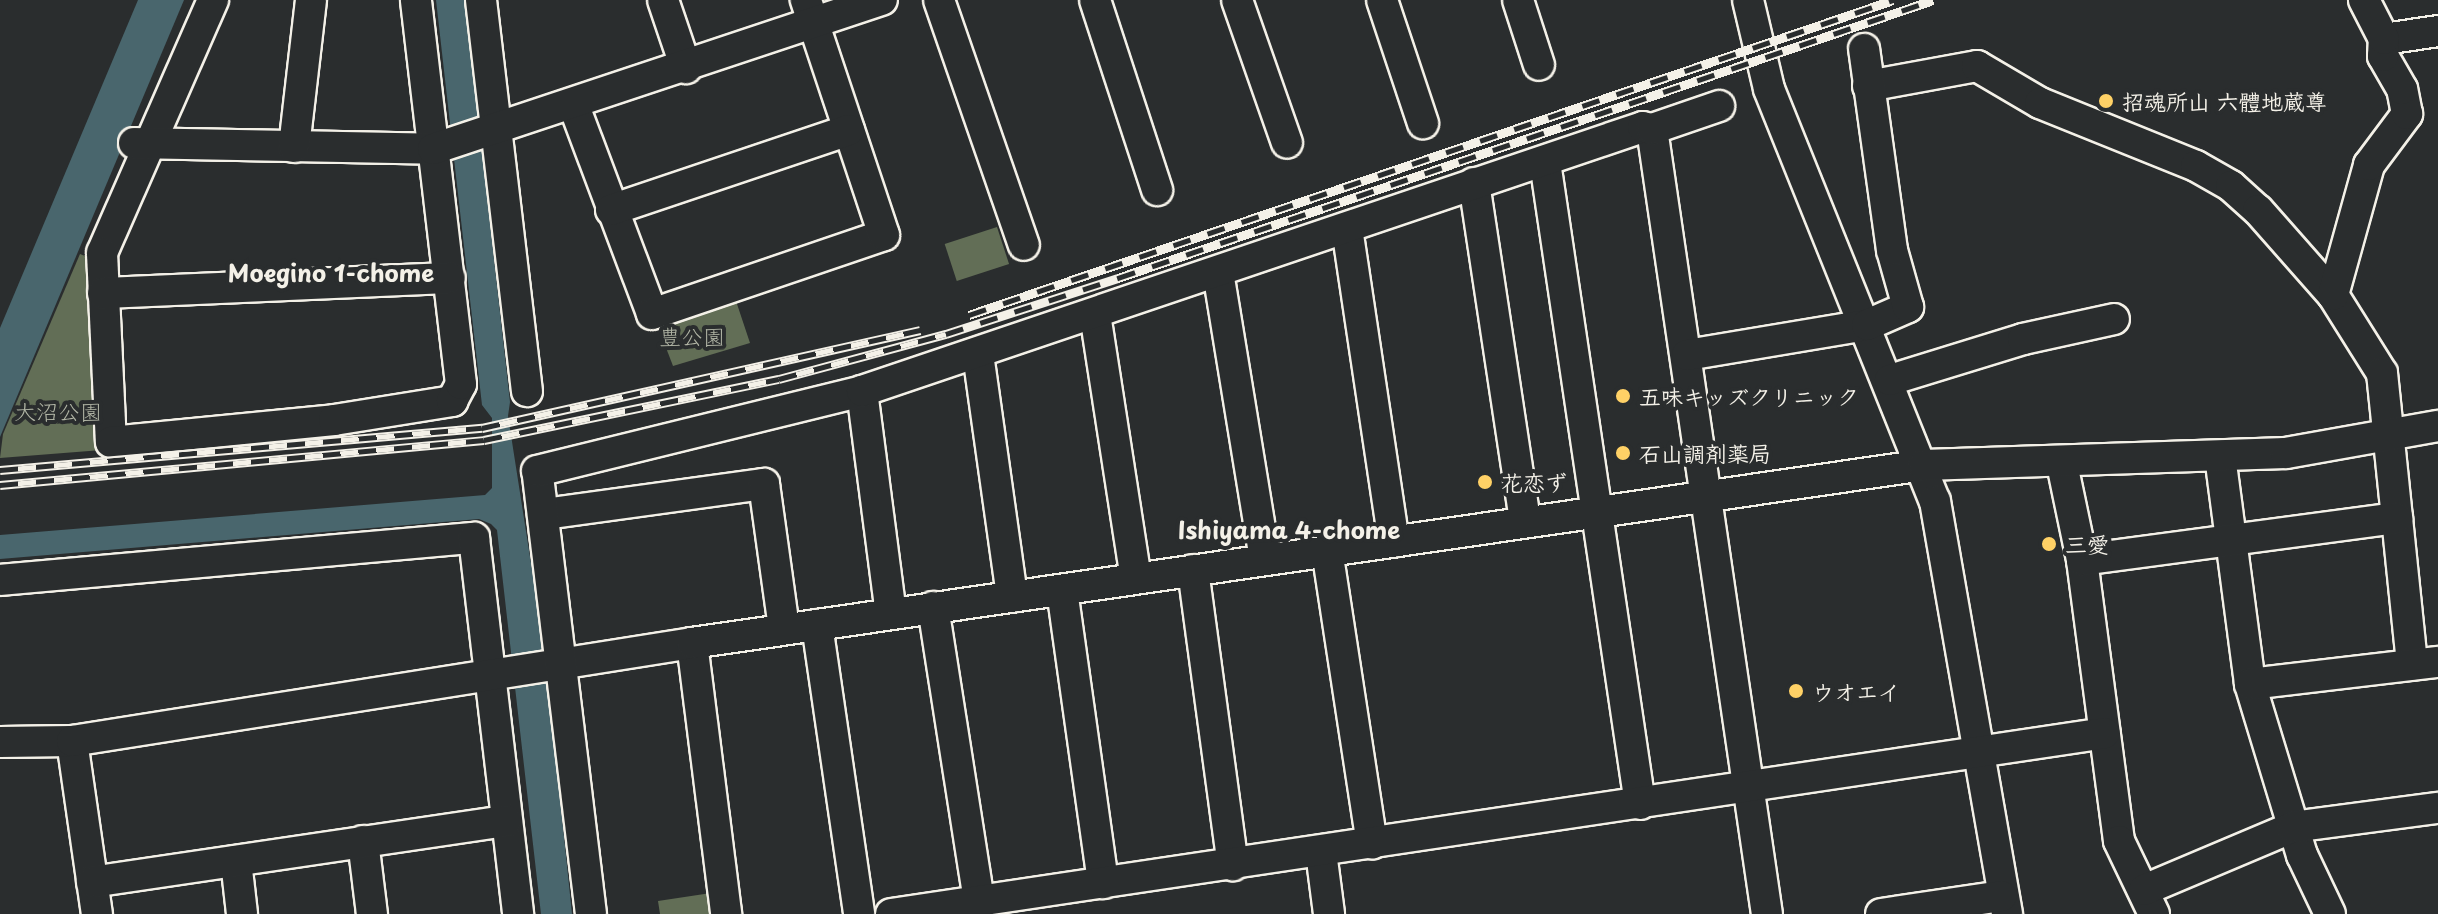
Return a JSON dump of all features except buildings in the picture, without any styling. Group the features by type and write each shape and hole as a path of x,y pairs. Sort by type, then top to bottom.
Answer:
{"street":[{"path":"213,0 142,144 102,253 111,442 334,420 452,401 461,384 439,147 416,0"},
{"path":"294,147 311,0"},
{"path":"481,0 493,133 527,391"},
{"path":"663,0 686,68"},
{"path":"142,144 439,147 493,133 686,68 810,12 882,0"},
{"path":"939,0 1024,245"},
{"path":"1095,0 1157,190"},
{"path":"1237,0 1287,143"},
{"path":"1382,0 1423,123"},
{"path":"1518,0 1539,65"},
{"path":"1748,0 1769,89 1924,465 1950,571 1977,753 2005,905 1881,914"},
{"path":"2333,295 2369,165 2407,114 2407,99 2383,56 2384,39 2364,0"},
{"path":"574,106 652,314 884,235 810,12"},
{"path":"2384,39 2438,31"},
{"path":"1687,355 1867,325 1908,307 1892,250 1864,49"},
{"path":"1868,86 1977,66 2040,103 2184,161 2231,186 2333,295 2382,373 2397,518 2425,663 2250,684"},
{"path":"591,914 555,664 544,514 537,471 745,424 862,391 1474,183 1643,127 1652,129 1719,106"},
{"path":"1652,129 1708,494 1767,914"},
{"path":"611,210 849,130"},
{"path":"1545,162 1640,804"},
{"path":"1474,183 1525,522"},
{"path":"1347,228 1394,541"},
{"path":"1218,272 1265,558"},
{"path":"103,293 450,278"},
{"path":"1095,314 1136,578"},
{"path":"1890,380 2023,339 2114,319"},
{"path":"978,354 1012,597"},
{"path":"862,391 891,613"},
{"path":"0,742 72,741 891,613 1924,465 2062,464 2286,453 2438,426"},
{"path":"2220,456 2250,684 2293,827 2330,914"},
{"path":"2062,464 2082,560 2119,841 2149,902 2293,827 2438,808"},
{"path":"544,514 764,484 784,629"},
{"path":"2082,560 2397,518"},
{"path":"0,580 474,538 500,676 507,821 518,914"},
{"path":"1327,550 1372,844"},
{"path":"1193,570 1233,865"},
{"path":"1062,590 1103,883"},
{"path":"933,607 979,901"},
{"path":"817,625 859,914"},
{"path":"692,643 726,914"},
{"path":"895,914 2105,733"},
{"path":"72,741 97,914"},
{"path":"92,882 507,821"},
{"path":"363,841 372,914"},
{"path":"1321,852 1329,914"},
{"path":"236,861 242,914"}],"green space":[{"path":"997,227 1009,264 957,281 945,244"},
{"name":"大沼公園","path":"80,254 90,258 102,450 0,458 3,434"},
{"name":"豊公園","path":"735,298 750,343 673,366 660,332 667,321"},
{"path":"711,893 714,914 660,914 658,901"}],"water":[{"path":"138,0 184,0 0,437 0,328"},
{"path":"436,0 465,0 510,402 508,416 545,653 572,914 541,914 497,530 491,524 479,519 0,559 0,535 485,495 492,488 492,418 482,405"}],"railway":[{"path":"969,315 1893,0"},
{"path":"0,485 484,440 779,379 946,334 1118,278 1933,0"},
{"path":"0,470 482,428 920,330"}],"place":[{"name":"招魂所山 六體地蔵尊","path":"2106,101"},
{"name":"五味キッズクリニック","path":"1623,396"},
{"name":"石山調剤薬局","path":"1623,453"},
{"name":"花恋ず","path":"1485,482"},
{"name":"三愛","path":"2049,544"},
{"name":"ウオエイ","path":"1796,691"}],"district":[{"name":"Moegino 1-chome","path":"331,273"},
{"name":"Ishiyama 4-chome","path":"1289,530"}]}
